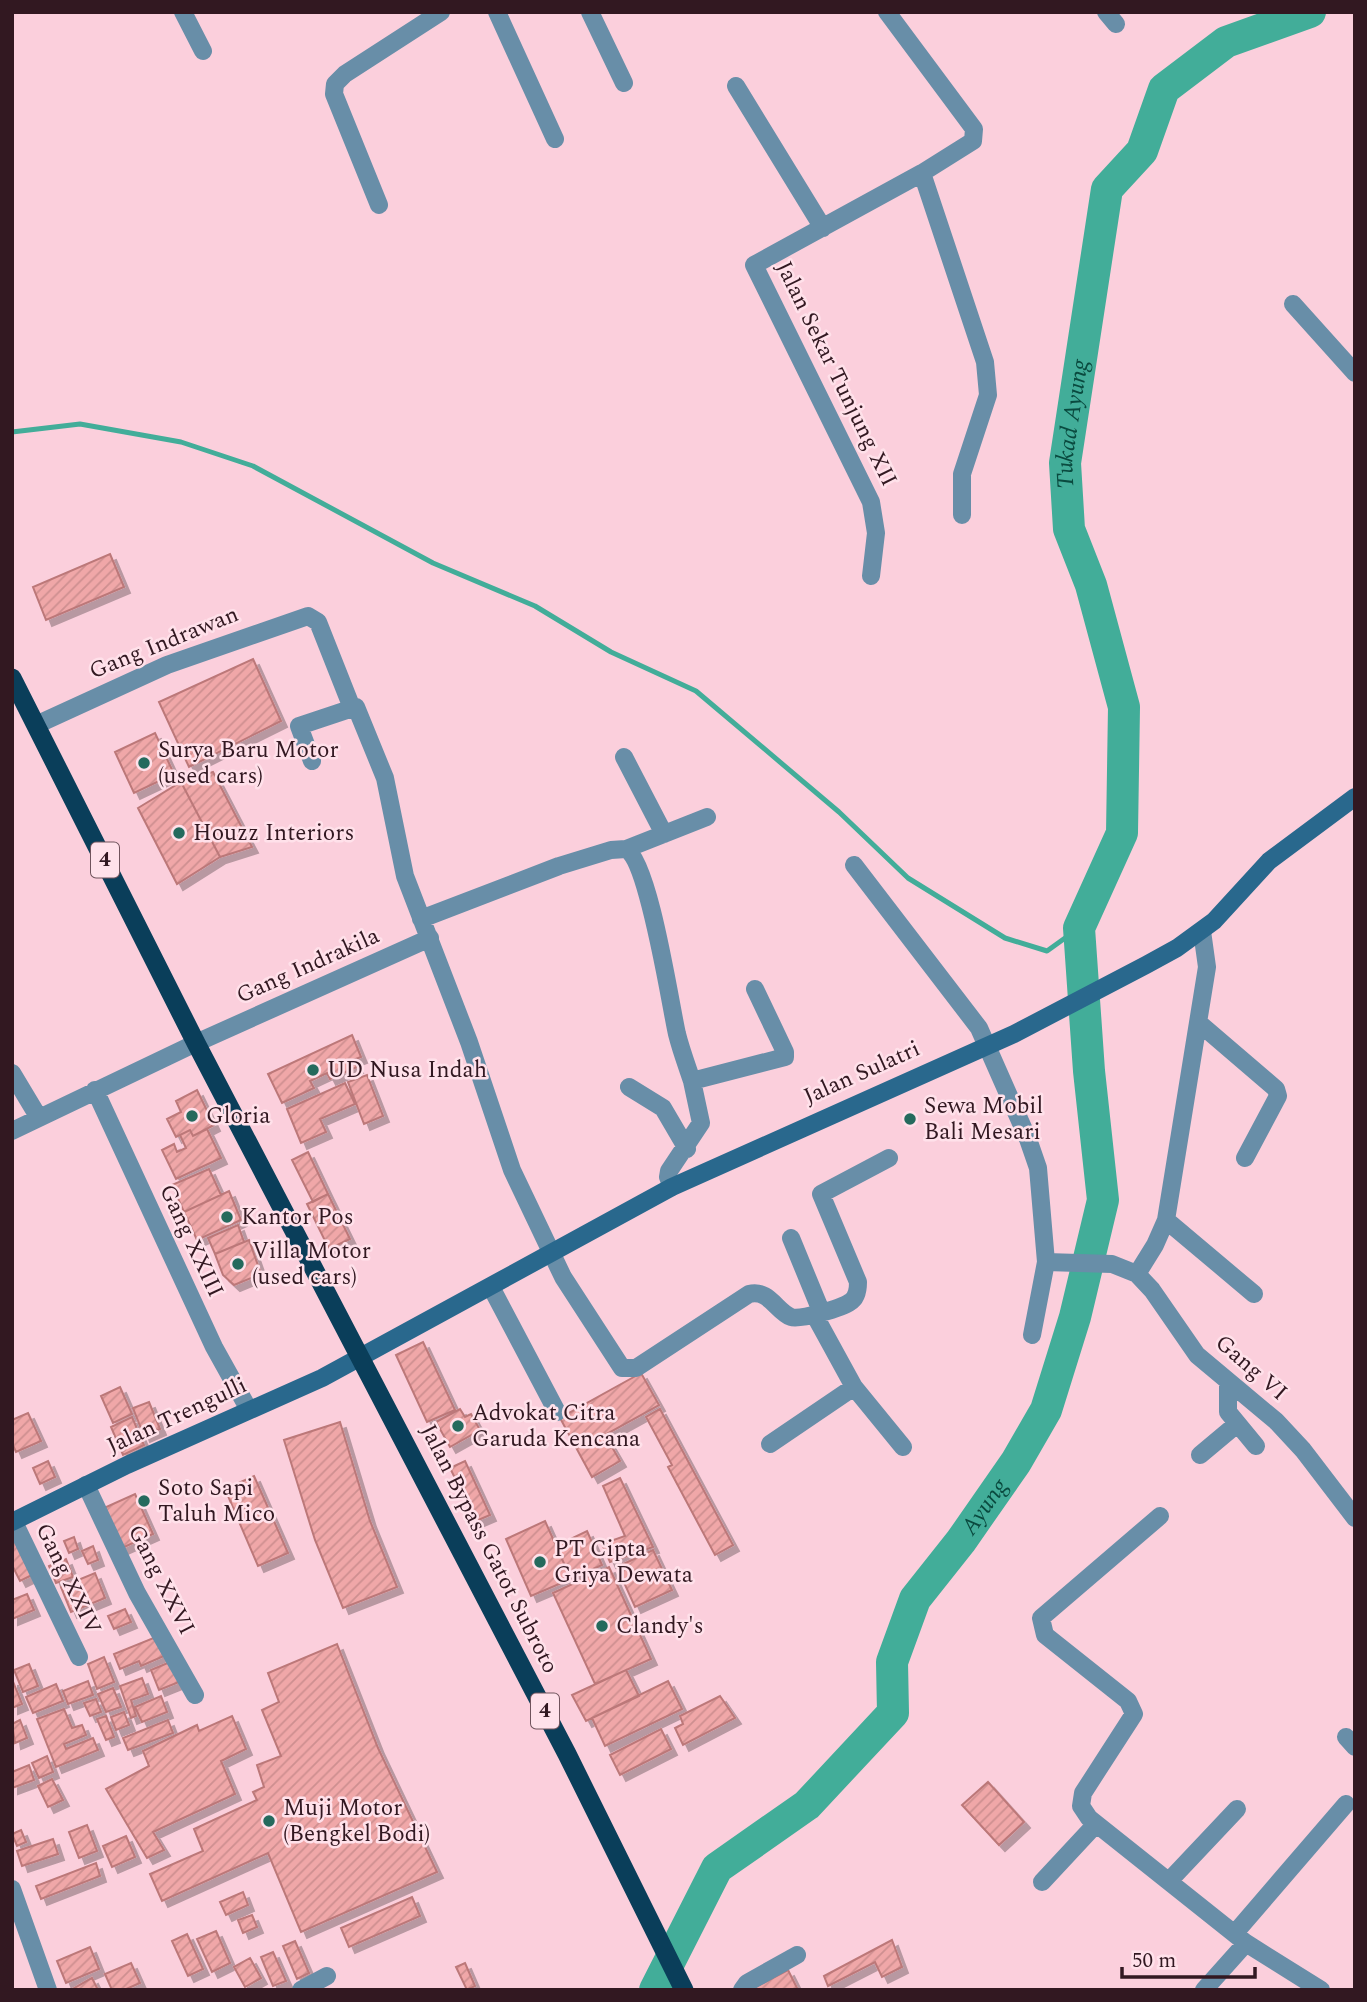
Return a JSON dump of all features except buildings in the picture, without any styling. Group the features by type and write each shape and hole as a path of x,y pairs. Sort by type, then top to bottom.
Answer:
{"highway":[{"name":"4","path":"12,678 362,1356"},
{"name":"Jalan Bypass Gatot Subroto","path":"362,1356 561,1741 684,1990"}],"main road":[{"name":"Jalan Sulatri","path":"362,1356 551,1256 672,1187 986,1044 1014,1034 1146,965 1202,930 1269,861 1355,797"},
{"name":"Jalan Trengulli","path":"13,1522 86,1485 322,1378 362,1356"}],"street":[{"path":"183,12 203,51"},
{"path":"379,205 334,94 335,84 345,74 441,12"},
{"path":"497,12 555,139"},
{"path":"590,12 624,82"},
{"name":"Jalan Sekar Tunjung XII","path":"871,576 876,533 871,502 754,265 922,173 973,141 974,129 887,12"},
{"path":"736,86 823,228"},
{"path":"922,173 985,362 988,395 962,474 962,515"},
{"path":"1293,304 1355,373"},
{"name":"Gang Indrawan","path":"36,725 178,660 288,622 314,617 352,708"},
{"path":"312,761 299,726 356,707 362,716 385,778 405,876 430,938 512,1170 551,1256 576,1300 622,1368 636,1368 749,1294 766,1296 792,1317 800,1320 850,1302 858,1286 821,1194 889,1158"},
{"path":"624,757 664,834"},
{"path":"421,919 559,866 611,850 626,849 707,817"},
{"path":"626,849 635,858 662,952 678,1036 692,1081 701,1124 670,1171 668,1177 672,1187"},
{"path":"854,865 979,1028 1038,1168 1046,1262 1032,1335"},
{"path":"1137,1274 1166,1220 1207,967 1202,930"},
{"name":"Gang Indrakila","path":"12,1131 201,1040 430,938"},
{"path":"692,1081 785,1057 755,989"},
{"path":"1199,1023 1276,1090 1278,1096 1245,1158"},
{"path":"12,1073 39,1118"},
{"path":"629,1087 663,1108 687,1149"},
{"name":"Gang XXIII","path":"95,1090 218,1356 248,1410"},
{"path":"1166,1220 1254,1294"},
{"path":"792,1238 818,1313 854,1387 904,1447"},
{"name":"Gang VI","path":"1046,1262 1112,1264 1137,1274 1152,1290 1187,1343 1228,1384 1257,1403 1303,1450 1355,1518"},
{"path":"491,1287 557,1412"},
{"path":"1228,1384 1226,1406 1256,1446"},
{"path":"771,1444 854,1387"},
{"path":"1200,1455 1237,1424"},
{"name":"Gang XXVI","path":"86,1485 137,1593 195,1695"},
{"path":"1160,1516 1041,1618 1045,1635 1128,1701 1134,1714 1083,1793 1081,1806 1096,1824 1240,1938 1321,1990"},
{"name":"Gang XXIV","path":"13,1522 79,1657"},
{"path":"1204,1990 1240,1938 1346,1804"},
{"path":"1170,1880 1237,1809"},
{"path":"1042,1882 1096,1824"},
{"path":"12,1889 48,1990"},
{"path":"742,1990 747,1983 797,1955"},
{"path":"301,1990 327,1976"}],"waterway":[{"name":"Ayung","path":"655,1990 717,1868 807,1805 893,1713 892,1662 915,1599 961,1541 1016,1462 1046,1410 1075,1317 1103,1200 1089,1071 1079,928 1122,833 1124,707 1091,585 1069,529 1065,463 1107,189 1142,151 1164,89 1226,42 1310,12"},
{"path":"12,432 80,424 181,442 253,466 433,563 535,606 611,652 696,691 839,812 908,878 1005,938 1047,951 1079,928"}],"place":[{"name":"Surya Baru Motor (used cars)","path":"144,763"},
{"name":"Houzz Interiors","path":"179,833"},
{"name":"UD Nusa Indah","path":"313,1070"},
{"name":"Gloria","path":"192,1116"},
{"name":"Sewa Mobil Bali Mesari","path":"910,1119"},
{"name":"Kantor Pos","path":"227,1217"},
{"name":"Villa Motor (used cars)","path":"238,1264"},
{"name":"Advokat Citra Garuda Kencana","path":"458,1426"},
{"name":"Soto Sapi Taluh Mico","path":"144,1501"},
{"name":"PT Cipta Griya Dewata","path":"540,1562"},
{"name":"Clandy's","path":"602,1626"},
{"name":"Muji Motor (Bengkel Bodi)","path":"269,1821"}],"water label":[{"name":"Tukad Ayung","path":"1075,424"}]}
